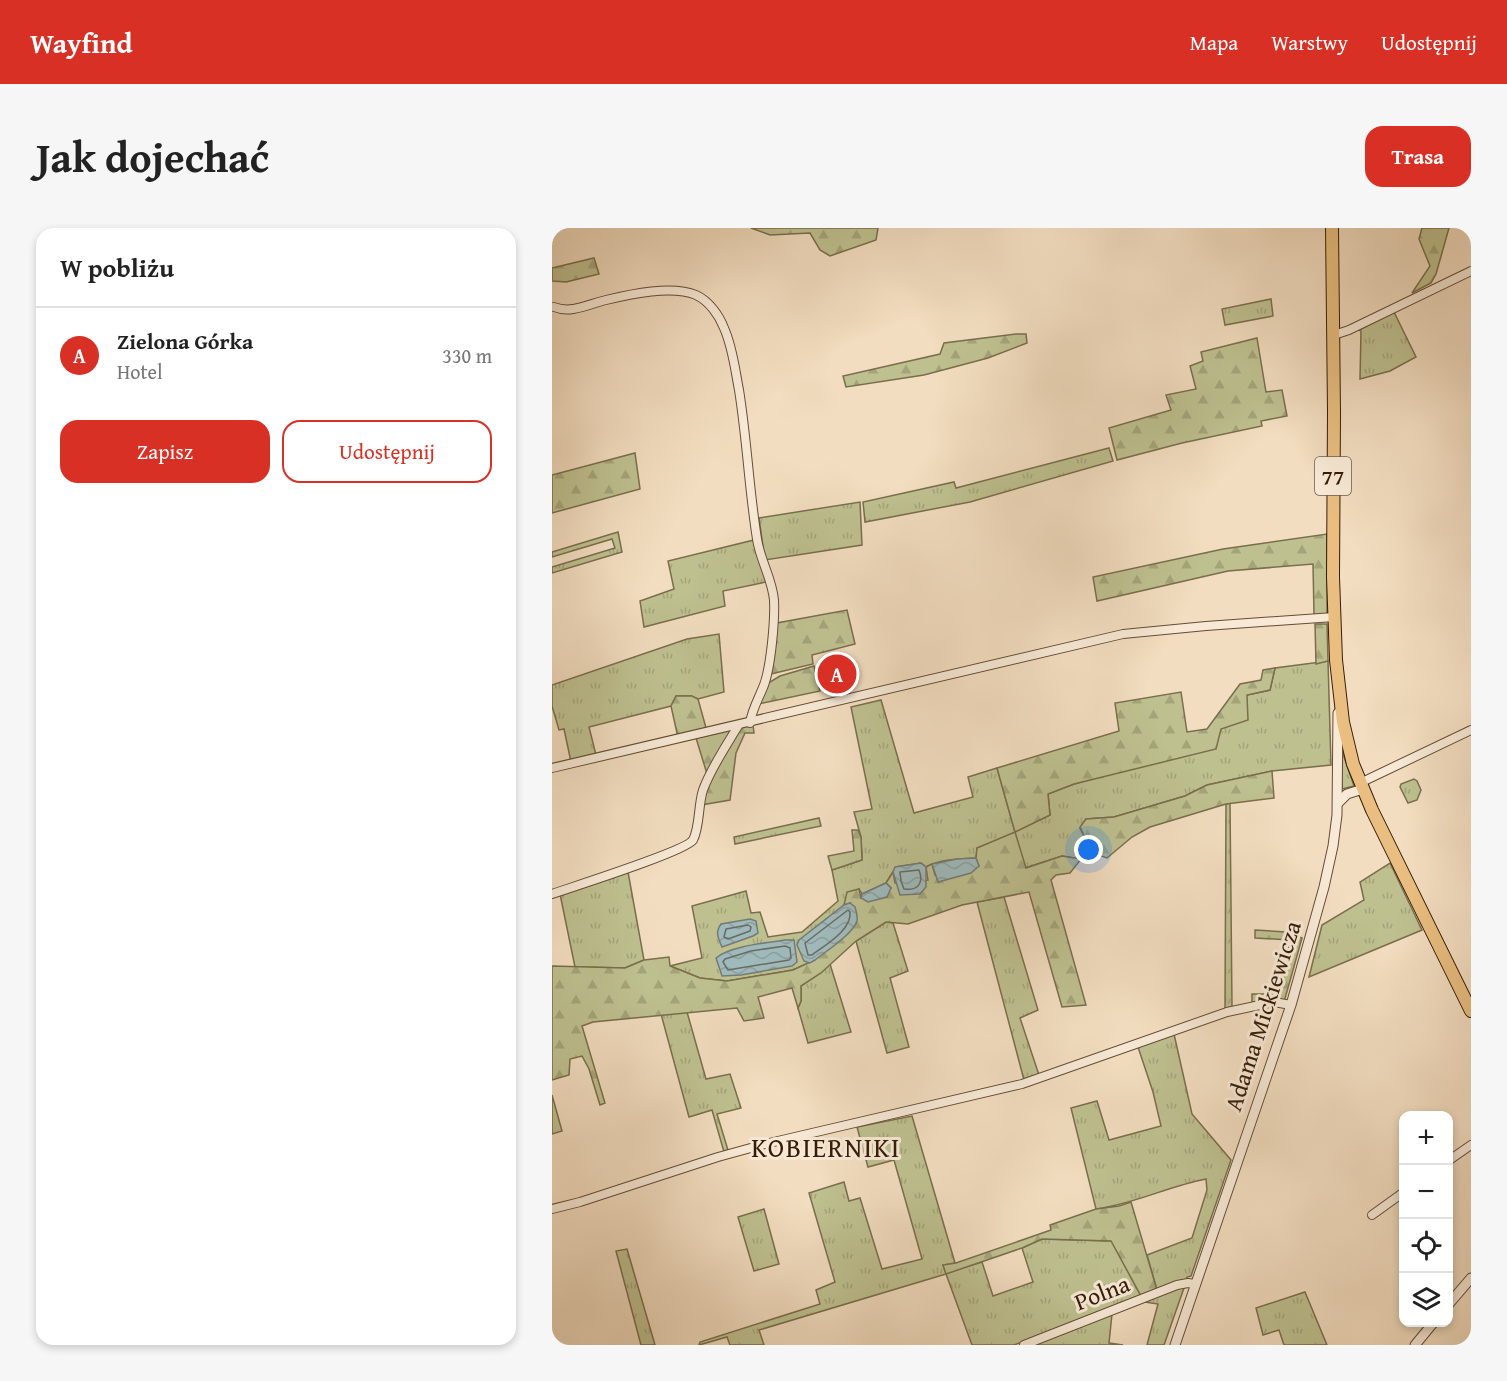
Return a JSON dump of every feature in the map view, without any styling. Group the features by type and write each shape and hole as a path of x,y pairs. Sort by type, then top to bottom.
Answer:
{"main road":[{"name":"77","path":"1332,228 1334,335"},
{"name":"Adama Mickiewicza","path":"1334,335 1334,617 1338,690 1348,745 1361,786"},
{"name":"77","path":"1361,786 1471,1011"}],"street":[{"path":"1334,335 1346,332 1471,271"},
{"path":"554,307 565,311 655,291 693,294 704,299 715,311 724,328 730,344 745,429 757,540 761,561 772,586 774,600 765,683 752,710 750,723"},
{"path":"552,768 1123,634 1334,617"},
{"name":"Adama Mickiewicza","path":"1175,1345 1291,1005 1327,878 1338,803 1338,690"},
{"path":"552,894 689,844 696,830 703,789 738,726"},
{"path":"1338,803 1347,794 1361,786 1471,730"},
{"path":"552,1209 765,1144 1022,1084 1227,1012 1274,1002 1291,1005"},
{"path":"1453,1158 1471,1145"},
{"path":"1372,1215 1399,1196"},
{"path":"1453,1300 1471,1278"},
{"name":"Polna","path":"1024,1345 1178,1285 1195,1284"},
{"path":"1416,1345 1431,1327"}],"green space":[{"path":"751,228 878,228 876,240 830,256 820,250 810,233 770,235"},
{"path":"1422,228 1449,228 1436,274 1431,283 1412,293 1430,266 1419,239"},
{"path":"594,258 599,274 566,282 552,281 552,268"},
{"path":"1271,299 1273,316 1225,325 1222,309"},
{"path":"1394,312 1416,357 1390,371 1360,379 1361,331 1359,330"},
{"path":"1026,334 1027,343 988,358 924,375 846,387 843,376 940,354 944,343"},
{"path":"1257,338 1266,392 1282,390 1287,416 1261,421 1262,426 1117,460 1109,428 1171,410 1166,395 1196,389 1190,366 1203,361 1201,352"},
{"path":"1109,448 1113,461 970,502 865,522 863,502 954,482 956,488"},
{"path":"635,453 640,489 552,513 552,475"},
{"path":"860,502 862,545 765,560 759,518"},
{"path":"618,532 622,552 552,573 552,567 615,548 612,539 552,557 552,552"},
{"path":"1327,534 1327,614 1314,615 1313,564 1228,571 1097,601 1093,577 1223,549"},
{"path":"754,540 766,582 723,591 725,606 644,627 640,601 674,589 668,561"},
{"path":"847,610 855,644 812,655 813,664 771,674 777,623"},
{"path":"1315,624 1327,624 1328,661 1316,664"},
{"path":"719,634 724,692 698,699 691,696 676,696 671,706 589,727 596,755 571,762 564,729 559,730 552,706 552,685 687,639"},
{"path":"1328,661 1331,765 1272,771 1207,785 1185,796 1114,817 1086,819 1080,828 1092,853 1084,855 1081,859 1062,856 1025,868 1015,833 977,848 976,858 944,861 926,867 921,863 896,867 886,883 862,894 859,889 844,905 815,960 793,970 727,981 700,978 670,966 702,958 692,906 746,891 751,913 760,912 768,937 802,932 838,901 832,870 862,860 861,837 854,812 872,809 851,707 881,700 914,813 973,797 968,777 997,768 1015,832 1050,815 1048,794 1074,784 1125,770 1220,729 1247,695 1270,690 1275,668"},
{"path":"814,666 820,691 758,704 765,685 780,676"},
{"path":"1275,668 1270,690 1247,695 1248,720 1221,729 1216,749 1074,784 1048,794 1050,815 1015,832 997,768 1119,731 1115,703 1181,692 1187,732 1207,729 1240,684 1261,680 1263,670"},
{"path":"676,696 692,696 698,699 708,735 733,729 708,777 696,738 679,742 671,706"},
{"path":"753,725 754,733 745,733 736,753 730,800 701,805 705,790 739,727"},
{"path":"1341,748 1354,786 1342,789"},
{"path":"1272,771 1274,798 1226,804 1150,827 1132,837 1107,858 1092,853 1080,827 1086,819 1114,817 1185,796 1207,785"},
{"path":"1414,779 1421,790 1417,800 1408,803 1400,787 1401,784"},
{"path":"1230,803 1232,1007 1225,1009 1226,804"},
{"path":"819,818 821,826 735,844 734,837"},
{"path":"852,830 858,830 861,837 862,860 832,870 828,856 854,851"},
{"path":"1015,832 1026,868 1062,856 1081,859 1070,873 1056,875 1051,880 1086,1005 1062,1007 1029,892 962,905 908,924 886,922 856,941 821,973 801,986 801,1001 798,1008 792,988 758,997 764,1018 744,1021 737,1008 593,1022 582,1026 605,1103 600,1105 589,1069 582,1056 570,1059 569,1075 552,1080 552,966 625,968 644,960 669,957 670,966 700,978 727,981 793,970 815,960 850,903 844,905 847,892 859,889 861,898 891,888 886,883 893,872 895,883 928,880 926,867 932,864 935,875 979,866 976,858 977,848"},
{"path":"1390,863 1422,930 1309,977 1322,925 1364,900 1360,882"},
{"path":"628,872 644,960 625,968 575,967 560,894"},
{"path":"1004,897 1038,1010 1020,1018 1039,1075 1024,1080 977,902"},
{"path":"886,922 893,923 908,971 890,978 909,1047 887,1053 856,941"},
{"path":"1255,930 1286,932 1302,938 1284,1002 1252,1003 1252,994 1281,994 1290,940 1255,938"},
{"path":"830,964 851,1032 808,1043 798,1008 801,1001 801,986"},
{"path":"687,1012 706,1079 730,1074 741,1108 717,1114 728,1150 724,1152 712,1110 689,1117 661,1014"},
{"path":"1174,1034 1192,1114 1231,1160 1191,1276 1187,1277 1186,1281 1157,1290 1147,1255 1192,1238 1207,1190 1206,1179 1096,1209 1071,1108 1097,1101 1109,1140 1161,1126 1153,1092 1138,1047"},
{"path":"552,1095 562,1131 552,1134"},
{"path":"912,1116 955,1263 943,1265 946,1273 982,1262 993,1296 1033,1282 1022,1248 1042,1239 1112,1241 1141,1296 1014,1345 972,1345 946,1274 759,1330 764,1345 730,1345 727,1337 699,1345 700,1342 820,1304 816,1290 835,1282 809,1193 844,1182 849,1201 860,1198 882,1269 922,1259 894,1160 868,1167 857,1127"},
{"path":"1131,1202 1157,1290 1141,1296 1111,1241 1042,1239 946,1274 943,1265 956,1263 1051,1230 1050,1225 1096,1209"},
{"path":"764,1209 779,1264 754,1271 738,1217"},
{"path":"627,1249 655,1345 641,1345 616,1251"},
{"path":"1181,1287 1184,1288 1164,1345 1147,1345 1158,1304 1144,1302"},
{"path":"1305,1292 1327,1345 1284,1345 1279,1330 1263,1335 1256,1308"},
{"path":"1112,1314 1109,1343 1123,1345 1035,1345"}],"water":[{"path":"976,858 979,866 971,873 938,882 932,864"},
{"path":"921,863 926,867 926,887 920,894 900,895 893,872 895,867"},
{"path":"886,883 891,888 887,897 868,902 861,898 862,894"},
{"path":"850,903 855,907 857,914 854,926 845,937 815,960 810,963 804,961 797,945 799,940 844,905"},
{"path":"750,919 756,921 758,933 722,947 718,938 721,924"},
{"path":"794,940 797,962 792,966 722,976 716,958 722,954 749,946"}],"place":[{"name":"Zielona Górka","path":"837,674"}],"district":[{"name":"KOBIERNIKI","path":"826,1148"}]}
